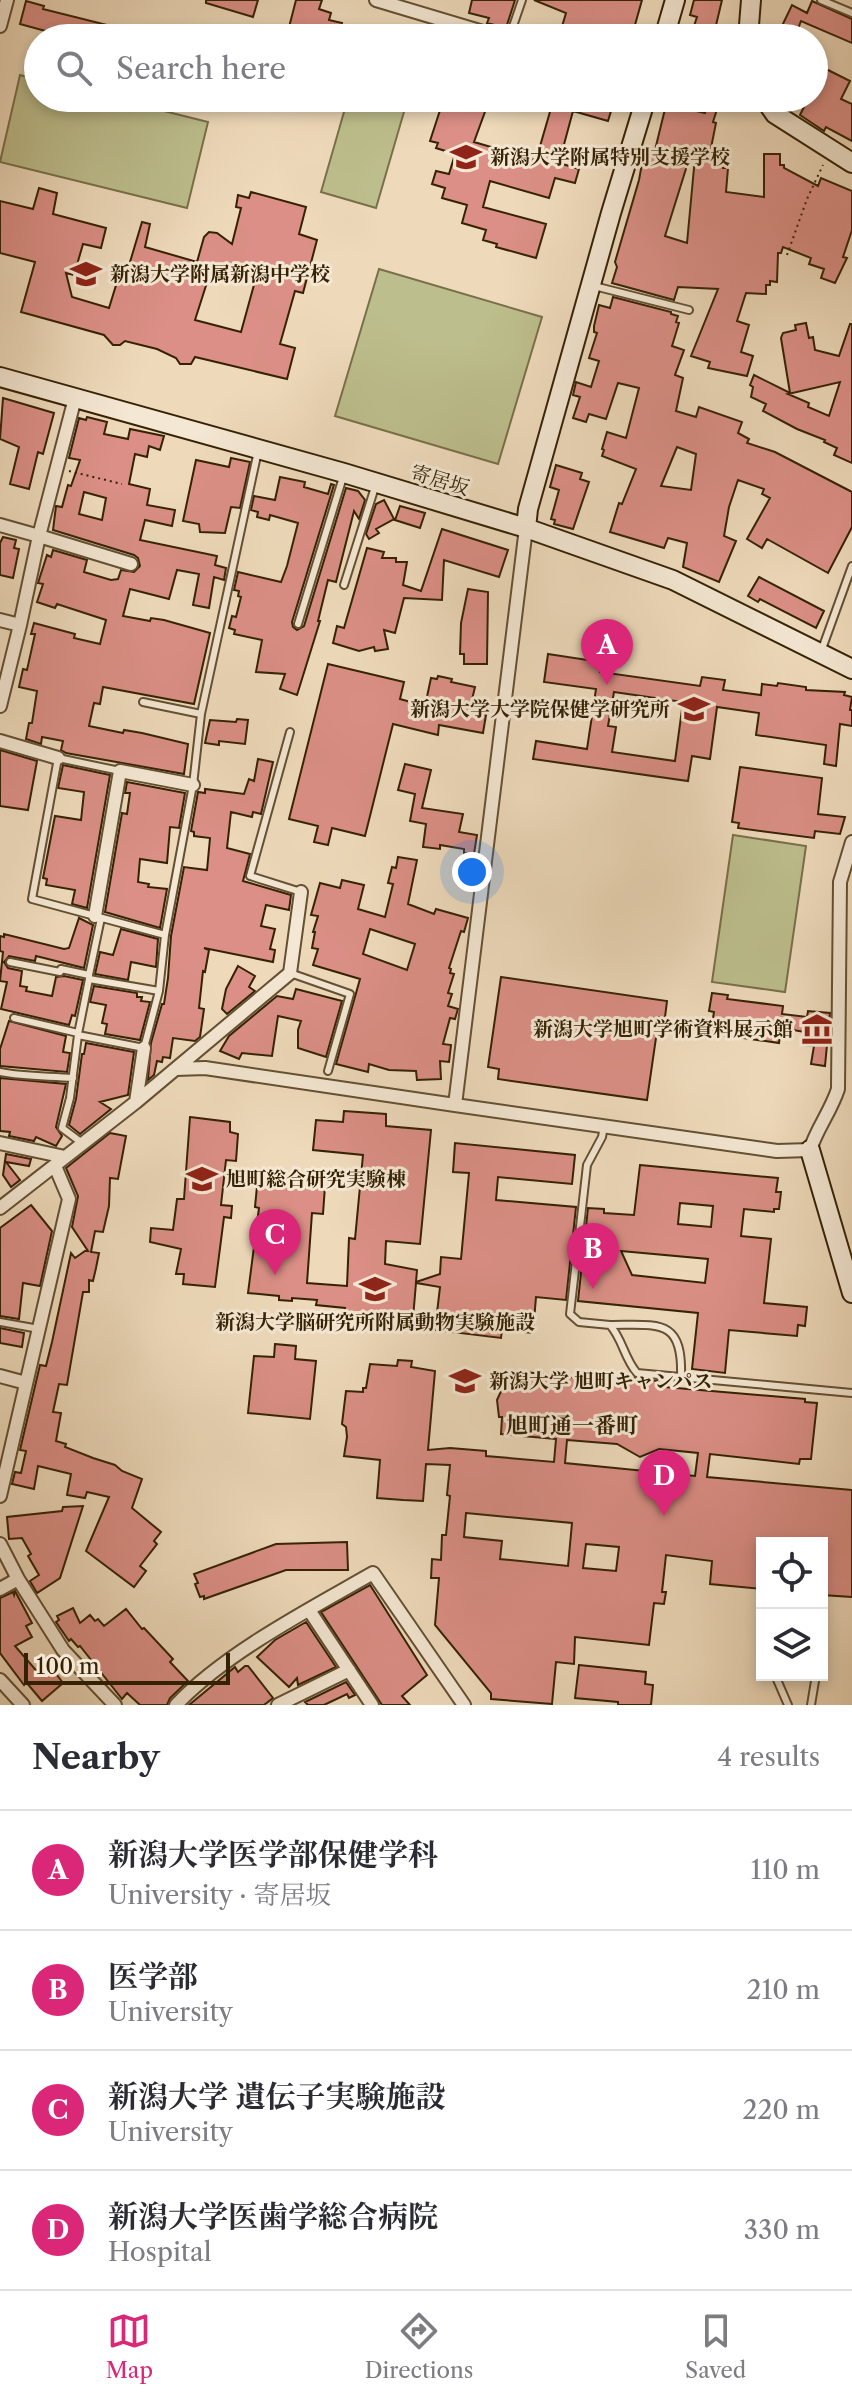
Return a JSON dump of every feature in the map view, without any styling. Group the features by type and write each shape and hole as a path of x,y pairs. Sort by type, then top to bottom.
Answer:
{"street":[{"path":"0,26 7,0"},
{"path":"376,0 456,24"},
{"path":"668,24 675,0"},
{"path":"749,24 751,0"},
{"path":"455,1105 528,509 642,112"},
{"path":"774,112 852,163"},
{"name":"寄居坂","path":"0,377 344,473 526,528 673,580 852,669"},
{"path":"0,706 55,468 75,398"},
{"path":"0,525 131,564"},
{"path":"0,620 20,625"},
{"path":"0,741 58,758"},
{"path":"98,917 120,771 193,785"},
{"path":"852,842 840,882 838,1089 810,1150 852,1293"},
{"path":"0,1208 136,1102 290,973 301,892"},
{"path":"136,1102 144,1048"},
{"path":"176,1069 205,1068 777,1151 810,1150"},
{"path":"0,1143 60,1162"},
{"path":"0,1496 69,1199 60,1162"},
{"path":"0,1376 26,1383"},
{"path":"0,1544 18,1579 63,1650 115,1705"},
{"path":"176,1705 199,1681 373,1573 464,1705"},
{"path":"0,1589 18,1579"},
{"path":"309,1610 372,1705"},
{"path":"278,1705 349,1670"},
{"path":"0,1680 23,1705"}],"lane":[{"path":"514,24 522,0"},
{"path":"821,0 852,13"},
{"path":"591,285 689,310"},
{"path":"14,1018 144,1048 159,991 165,935 193,785 201,714 258,451"},
{"path":"298,624 344,473"},
{"path":"344,585 376,483"},
{"path":"821,652 852,566"},
{"path":"143,702 201,714"},
{"path":"290,732 250,876 301,892"},
{"path":"120,771 58,758 32,899 165,935"},
{"path":"82,1143 62,1128 73,1078 98,917"},
{"path":"10,962 60,972 61,969 159,991"},
{"path":"290,973 350,994 328,1071"},
{"path":"0,1072 23,1077 73,1078"},
{"path":"604,1126 602,1137 587,1165 570,1314 579,1322 667,1329 678,1339 682,1356 681,1377"},
{"path":"0,1322 39,1329"},
{"path":"610,1325 619,1336 625,1360 637,1373 852,1393"},
{"path":"778,1681 788,1705"},
{"path":"811,1705 815,1681"}],"path":[{"path":"787,255 807,199 830,150"},
{"path":"55,468 122,484"}],"green space":[{"path":"20,75 24,76 24,112 168,112 208,122 187,208 0,162"},
{"path":"344,112 404,112 376,208 321,192"},
{"path":"379,269 542,317 498,464 335,416"},
{"path":"733,835 806,846 785,992 712,982"}],"building":[{"path":"206,0 258,0 253,17 206,3"},
{"path":"296,0 322,0 319,9 331,13 329,20 342,23 342,24 290,24"},
{"path":"472,0 515,0 507,24 487,23 489,18 469,13"},
{"path":"534,0 642,0 635,24 563,24 566,13"},
{"path":"694,0 722,0 716,24 695,24 697,17 690,15"},
{"path":"26,1 44,6 43,9 103,24 24,25 20,24"},
{"path":"812,1 852,19 852,43 828,33 828,24 801,21 800,24 783,24 792,5 807,13"},
{"path":"828,70 850,81 841,99 852,104 852,141 826,127 824,131 800,115 802,112 828,112"},
{"path":"439,112 485,112 474,142 536,160 550,112 573,112 559,163 579,169 575,183 555,178 549,198 490,181 483,207 546,224 536,258 496,247 497,244 483,240 486,230 462,223 467,205 442,198 445,188 432,184 436,171 449,174 455,154 436,148 438,143 430,141"},
{"path":"576,112 611,112 608,121"},
{"path":"664,112 716,112 709,158 724,159 723,168 728,168 726,192 764,197 764,154 780,154 780,165 818,186 821,178 852,191 852,230 843,257 847,258 835,283 821,278 824,269 809,264 811,258 783,247 778,253 777,282 770,281 770,285 766,285 766,294 746,293 737,321 749,325 741,352 753,356 747,376 708,368 710,362 691,356 718,289 678,287 674,300 612,283 645,147 655,150","holes":["690,156 695,157 687,243 665,236"]},
{"path":"39,188 57,193 53,214 106,228 101,248 83,244 74,275 66,273 72,297 109,308 121,269 127,272 142,222 150,224 145,247 197,262 204,237 209,232 217,233 232,244 241,208 236,207 238,195 249,198 251,192 306,207 299,234 317,240 303,293 295,291 280,344 295,348 287,379 195,357 191,364 180,364 176,358 157,349 125,341 113,345 104,335 21,312 35,262 0,253 0,201 33,209","holes":["211,270 255,281 241,332 195,320"]},
{"path":"613,297 678,316 672,346 684,350 675,375 683,378 676,411 696,417 699,407 742,422 738,433 749,439 747,443 775,452 852,492 852,527 828,573 767,539 762,548 747,539 770,498 762,494 764,489 738,480 724,536 736,541 719,582 683,567 687,543 668,538 664,548 610,532 619,503 622,504 636,469 602,456 602,449 607,432 626,438 639,388 618,383 606,419 589,414 586,422 573,418 580,397 573,395 576,382 591,387 599,361 589,358 597,333 594,326 599,305 610,308","holes":["677,447 696,454 691,490 661,486"]},
{"path":"806,323 815,350 839,356 852,324 852,463 834,455 837,448 825,440 763,411 766,404 751,397 753,387 750,385 754,375 790,393 781,338 783,333 796,330 795,325","holes":["840,382 829,416 808,407 809,403 788,394"]},
{"path":"3,398 54,413 43,454 38,452 29,489 10,484 19,447 0,439"},
{"path":"87,417 107,422 104,434 128,439 130,429 164,436 160,450 149,446 147,457 135,454 129,484 150,489 147,505 175,510 172,526 145,520 140,540 217,556 215,565 226,568 224,580 214,577 209,608 193,605 199,574 177,570 169,599 130,589 123,616 164,620 210,633 194,704 103,687 100,704 94,703 89,726 123,733 124,730 142,733 188,744 184,774 66,753 61,750 63,741 42,737 41,744 26,739 37,691 19,687 23,669 27,670 35,634 31,634 34,623 100,644 106,620 57,604 55,608 37,602 43,584 38,583 47,555 51,557 53,550 87,560 84,572 111,580 118,579 121,570 134,572 140,566 134,555 53,530 56,506 62,507 80,460 69,458 79,418 86,420","holes":["84,492 106,498 102,520 79,514"]},
{"path":"231,458 250,462 240,508 231,507 225,533 200,532 199,524 183,521 196,460 229,467"},
{"path":"556,465 582,473 580,479 589,482 573,529 554,524 555,520 551,519 559,490 550,487"},
{"path":"280,477 305,482 304,487 328,494 331,484 334,485 292,622 297,630 304,626 346,488 358,491 365,500 359,519 354,511 336,582 328,580 320,621 297,695 280,689 285,674 256,672 262,640 234,634 235,630 229,628 232,616 236,617 241,597 238,596 239,591 234,590 238,572 281,582 287,566 298,523 270,515 269,520 257,517 258,512 251,510 254,496 275,500"},
{"path":"384,500 394,519 376,529 379,533 369,539 366,534 376,504"},
{"path":"400,506 425,513 420,528 395,520"},
{"path":"442,529 508,550 499,577 444,560 442,600 404,598 395,633 384,630 388,649 375,651 374,647 359,651 333,643 337,626 344,628 367,548 384,552 382,558 407,562 403,585 421,591"},
{"path":"3,537 16,540 14,548 19,549 13,578 0,575 0,543"},
{"path":"759,577 824,611 816,628 748,596"},
{"path":"468,589 488,592 487,664 464,664 464,654 460,654 461,623"},
{"path":"548,654 601,662 600,672 700,686 702,677 725,680 723,690 761,695 762,684 777,686 778,683 806,687 806,690 845,692 844,695 852,697 852,726 840,724 836,766 824,764 826,745 756,735 759,713 717,707 710,759 692,756 688,781 533,759 536,741 587,749 596,689 544,682","holes":["614,692 683,702 675,761 612,752 616,727 608,726"]},
{"path":"328,664 404,682 400,699 425,706 431,678 452,679 451,682 475,687 469,712 486,715 483,733 439,725 438,735 393,724 365,836 332,828 328,845 314,842 318,826 289,819"},
{"path":"237,719 248,720 245,744 205,743 210,720 236,722"},
{"path":"0,750 37,761 28,810 0,806"},
{"path":"258,759 273,762 261,814 253,812 252,817 231,812 227,848 250,854 243,881 291,895 289,910 266,905 261,926 275,929 270,949 275,950 273,962 204,948 209,950 199,1008 204,1009 200,1037 195,1041 173,1038 170,1058 163,1057 162,1062 157,1061 154,1075 148,1080 151,1043 164,1004 171,936 184,867 207,870 210,838 194,836 191,831 198,792 205,793 205,789 244,794 249,779 254,781"},
{"path":"405,764 431,770 422,808 463,814 459,832 477,835 474,854 440,845 440,849 423,847 426,824 410,821 415,794 398,790"},
{"path":"63,765 110,775 87,908 72,904 75,890 46,885 47,879 43,878 55,816 81,820 84,792 58,788"},
{"path":"740,767 822,778 818,814 845,817 840,834 815,831 814,838 738,828 739,823 732,822"},
{"path":"127,782 185,793 179,828 170,827 167,863 140,859 138,882 149,884 148,887 167,889 160,928 105,912 122,813 127,814 130,793 125,793"},
{"path":"398,857 417,860 408,904 434,914 436,909 468,918 449,968 450,973 454,974 448,1006 458,1009 455,1019 450,1018 443,1044 451,1045 449,1062 440,1061 441,1079 417,1080 416,1071 389,1070 369,1064 368,1072 336,1064 360,979 313,965 318,949 312,948 313,932 318,916 311,915 320,883 340,888 342,880 364,885 358,909 385,917 393,884 388,883 392,867 396,868","holes":["370,929 415,944 407,970 363,954"]},
{"path":"79,918 93,925 84,968 36,956 35,961 9,956 4,962 8,968 22,971 20,986 27,987 26,991 52,996 56,977 83,980 75,1016 72,1015 69,1025 1,1009 7,982 0,981 3,952 0,951 0,936 4,937 4,934 69,948"},
{"path":"121,929 158,939 156,967 131,962 128,980 95,974 100,952 113,955"},
{"path":"238,966 255,976 249,987 255,991 227,1014 222,1009 226,989"},
{"path":"501,977 667,1001 665,1017 659,1017 647,1100 498,1079 499,1069 488,1067"},
{"path":"94,986 137,993 137,997 142,997 141,1001 150,1002 140,1040 105,1034 107,1024 102,1023 106,1005 90,1002"},
{"path":"296,989 342,1001 326,1057 298,1048 301,1021 278,1016 272,1056 242,1053 239,1059 220,1051 229,1036 277,996 293,999"},
{"path":"712,993 728,995 727,999 783,1006 782,1014 807,1017 808,1011 830,1013 825,1066 811,1064 814,1046 803,1045 805,1032 781,1028 779,1043 722,1035 722,1031 711,1030 714,1012 709,1011"},
{"path":"9,1021 66,1036 63,1052 70,1053 67,1072 0,1066 0,1049"},
{"path":"86,1043 134,1052 128,1095 100,1102 111,1109 80,1134 69,1125"},
{"path":"0,1078 66,1084 56,1127 62,1136 56,1146 36,1137 34,1141 0,1131"},
{"path":"344,1111 386,1114 386,1126 431,1130 420,1244 386,1241 385,1264 417,1270 416,1282 440,1274 441,1257 461,1259 469,1173 453,1172 455,1143 575,1155 572,1184 498,1177 496,1200 576,1207 566,1300 536,1297 533,1333 502,1330 501,1338 435,1330 440,1287 416,1283 413,1318 344,1314 345,1308 316,1305 317,1300 279,1300 279,1296 248,1293 259,1208 255,1207 258,1176 292,1179 293,1175 310,1176 309,1181 323,1182 323,1214 312,1213 307,1283 347,1286 349,1238 355,1239 363,1155 313,1150 316,1120 343,1122"},
{"path":"190,1117 230,1122 230,1132 238,1134 236,1161 226,1160 221,1205 232,1206 231,1218 224,1217 215,1287 183,1284 184,1274 176,1274 181,1249 150,1242 151,1228 173,1230 177,1199 184,1199"},
{"path":"110,1133 126,1136 118,1179 110,1178 109,1206 103,1232 95,1231 91,1252 99,1253 93,1281 89,1280 89,1292 83,1292 67,1385 59,1384 53,1412 61,1413 56,1441 142,1479 132,1508 161,1532 154,1541 157,1544 140,1566 146,1571 134,1587 86,1551 109,1497 87,1492 85,1498 67,1495 71,1474 38,1466 34,1489 12,1484 15,1472 21,1473 26,1451 20,1450 40,1365 46,1366 71,1253 75,1258 88,1251 72,1227 78,1196 66,1168"},
{"path":"6,1154 31,1159 29,1166 6,1162 20,1180 11,1187 3,1175"},
{"path":"640,1165 778,1178 776,1192 781,1192 779,1209 774,1209 774,1212 744,1209 741,1236 771,1239 764,1303 807,1307 805,1326 798,1325 797,1336 729,1330 725,1373 692,1369 698,1313 578,1301 588,1208 604,1209 604,1213 634,1215","holes":["680,1203 713,1206 711,1227 678,1224","621,1251 708,1259 705,1283 632,1275"]},
{"path":"31,1205 52,1231 40,1286 23,1283 19,1319 0,1316 0,1228"},
{"path":"0,1328 24,1333 22,1347 0,1343"},
{"path":"275,1344 296,1346 295,1359 316,1361 310,1419 248,1413 254,1356 274,1357"},
{"path":"398,1360 412,1361 411,1367 435,1371 428,1450 486,1451 486,1456 554,1462 556,1439 501,1434 502,1417 499,1417 497,1400 503,1387 506,1387 507,1370 621,1383 634,1378 657,1381 665,1387 805,1399 805,1402 817,1403 811,1459 800,1459 799,1464 710,1454 707,1477 852,1490 852,1597 828,1595 828,1537 756,1537 756,1588 710,1584 712,1561 666,1555 662,1592 666,1592 664,1604 654,1603 649,1645 575,1637 574,1664 556,1662 552,1704 491,1699 491,1693 435,1625 439,1578 431,1578 432,1559 441,1560 442,1535 446,1535 450,1465 426,1464 423,1501 377,1498 380,1460 344,1456 347,1437 346,1427 342,1424 346,1391 363,1392 370,1364 397,1366","holes":["567,1440 617,1444 640,1457 659,1449 698,1453 695,1476 565,1463","466,1513 572,1523 568,1566 500,1559 502,1541 464,1537","586,1544 619,1547 616,1571 583,1568"]},
{"path":"83,1506 60,1578 37,1593 30,1581 39,1575 28,1556 31,1554 22,1538 9,1539 7,1517"},
{"path":"347,1542 348,1570 286,1570 204,1599 204,1596 200,1597 195,1584 198,1583 194,1574 276,1544"},
{"path":"370,1585 427,1675 402,1696 410,1705 382,1705 321,1612"},
{"path":"15,1591 32,1623 26,1626 32,1637 15,1646 40,1675 47,1670 50,1674 54,1671 63,1683 42,1701 26,1682 24,1685 0,1653 0,1598 13,1592 14,1595"},
{"path":"73,1608 80,1623 90,1615 104,1626 126,1609 173,1659 170,1662 188,1681 167,1705 140,1705 127,1693 122,1699 80,1646 71,1639 69,1641 56,1622 59,1620 57,1616"},
{"path":"306,1622 336,1667 298,1685 297,1678 289,1687 257,1657 275,1640"},
{"path":"579,1665 646,1672 645,1684 653,1685 651,1705 618,1705 618,1702 575,1698"},
{"path":"245,1666 273,1698 264,1705 189,1705 235,1667 238,1672"},
{"path":"346,1682 355,1695 349,1698 347,1694 324,1705 308,1705 305,1702"}],"place":[{"name":"新潟大学附属特別支援学校","path":"466,157"},
{"name":"新潟大学附属新潟中学校","path":"86,274"},
{"name":"新潟大学医学部保健学科","path":"607,685"},
{"name":"新潟大学大学院保健学研究所","path":"694,709"},
{"name":"新潟大学旭町学術資料展示館","path":"817,1029"},
{"name":"旭町総合研究実験棟","path":"202,1179"},
{"name":"新潟大学 遺伝子実験施設","path":"275,1275"},
{"name":"新潟大学脳研究所附属動物実験施設","path":"375,1289"},
{"name":"医学部","path":"593,1289"},
{"name":"新潟大学 旭町キャンパス","path":"465,1381"},
{"name":"新潟大学医歯学総合病院","path":"664,1516"}],"district":[{"name":"旭町通一番町","path":"572,1425"}]}
